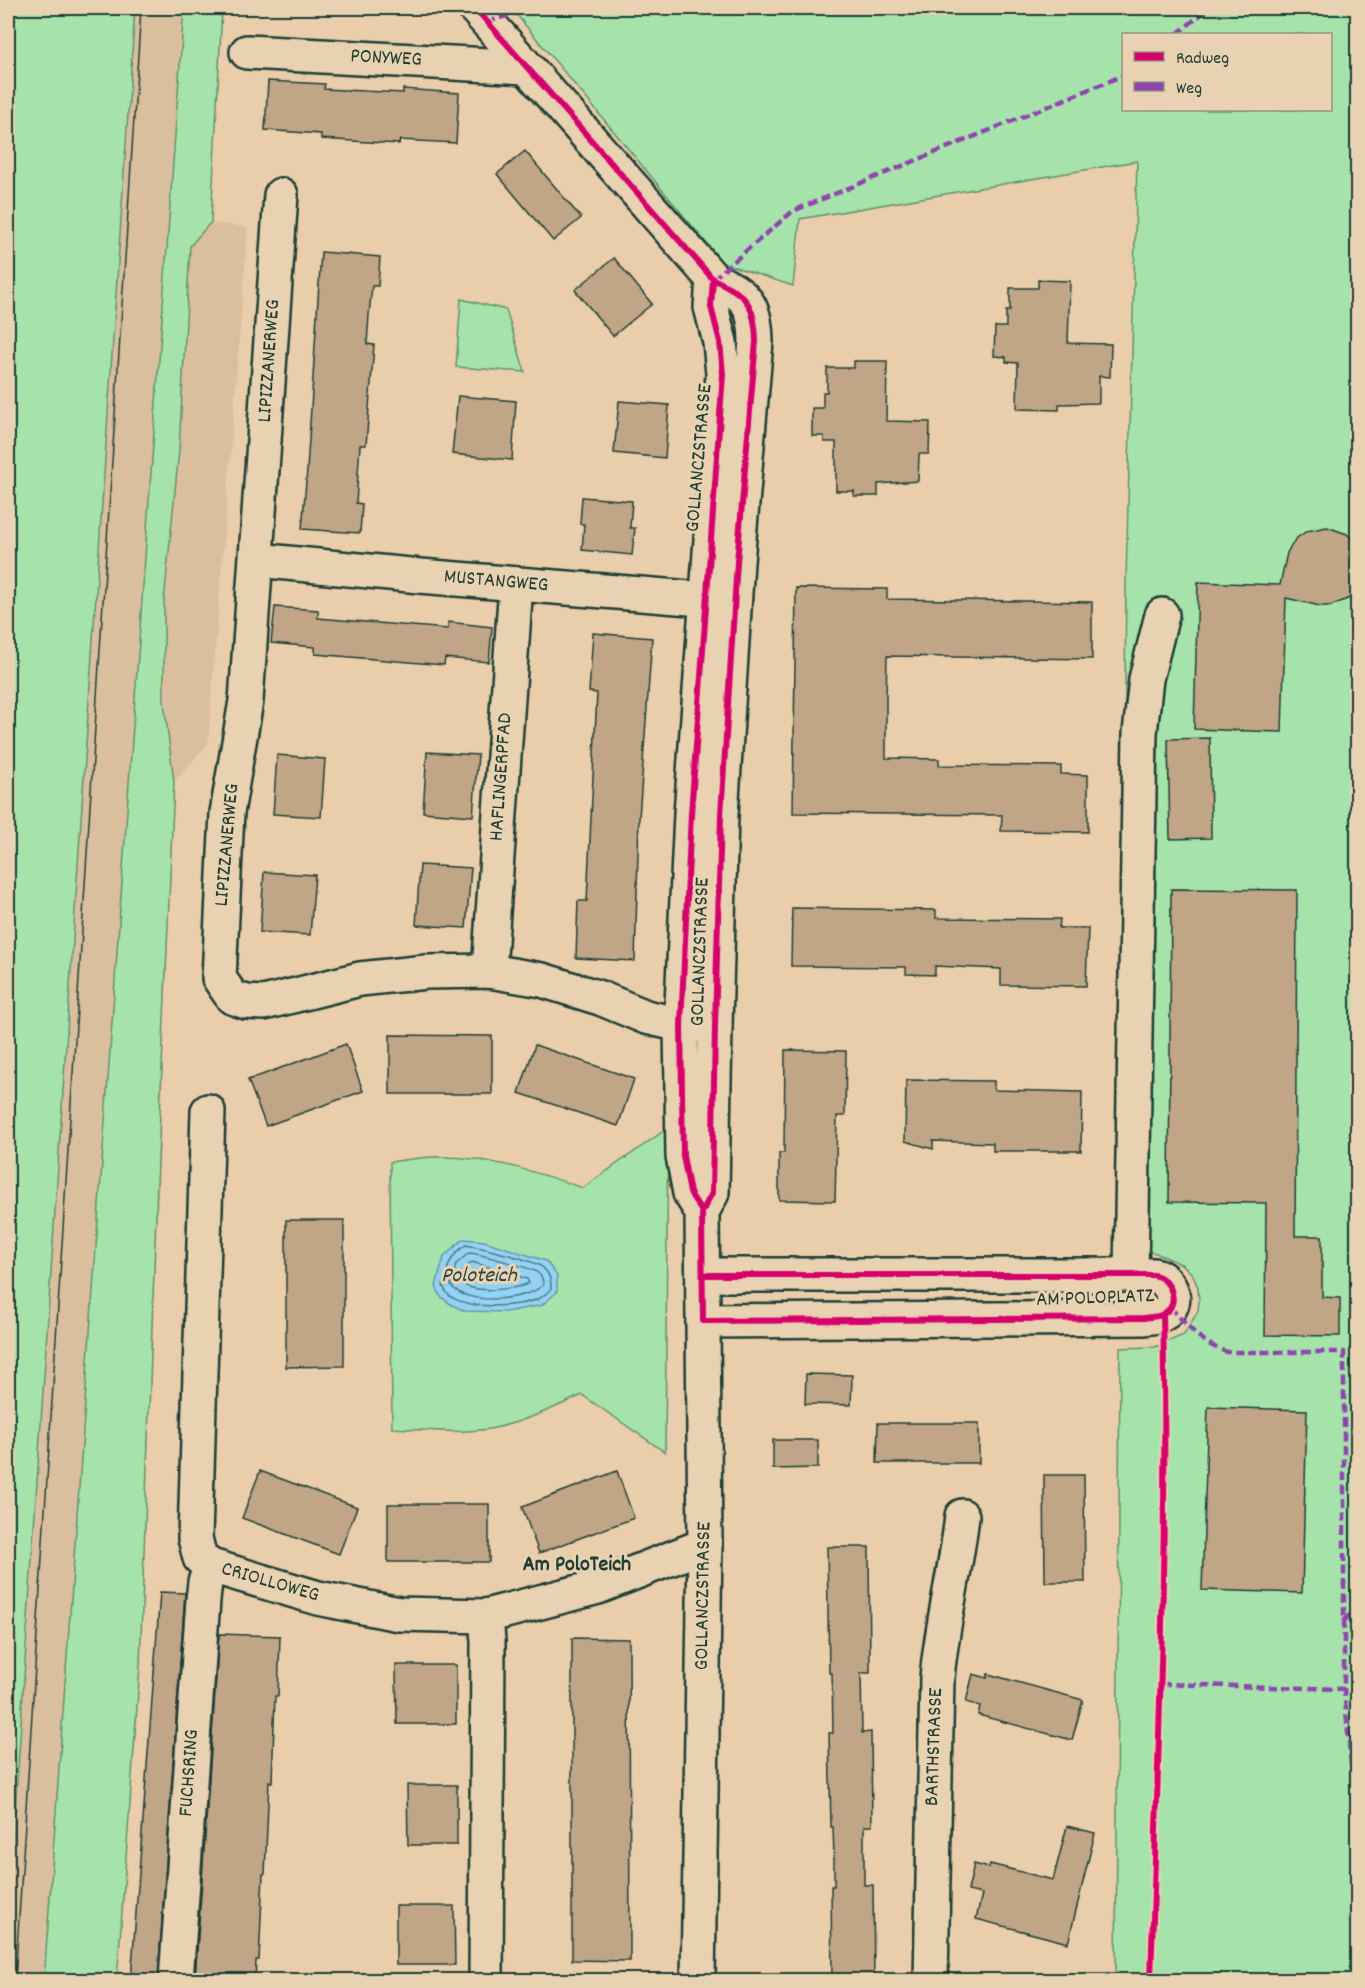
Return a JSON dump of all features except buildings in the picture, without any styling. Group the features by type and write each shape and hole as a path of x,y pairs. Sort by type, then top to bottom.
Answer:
{"street":[{"name":"GOLLANCZSTRASSE","path":"475,8 713,279 711,307 723,356 720,601 721,815 712,1193 702,1212 705,1545 698,1980"},
{"name":"PONYWEG","path":"247,52 526,67"},
{"name":"LIPIZZANERWEG","path":"281,195 246,701 227,813 219,978 232,997 246,1002 264,1003 360,979 426,972 489,971 542,980 600,998 646,1017 681,1025 715,1026"},
{"name":"MUSTANGWEG","path":"257,560 720,601"},
{"name":"HAFLINGERPFAD","path":"489,971 516,584"},
{"name":"GOLLANCZSTRASSE","path":"702,1212 690,1193 683,1156 681,1025 691,814 720,601"},
{"path":"1131,1275 1140,733 1146,679 1162,615"},
{"name":"CRIOLLOWEG","path":"208,1111 195,1538 200,1558 211,1566 318,1598 399,1614 486,1616 598,1587 705,1545"},
{"name":"AM POLOPLATZ","path":"703,1275 1161,1276 1168,1282 1173,1296 1170,1307 1163,1314 1144,1318 703,1321"},
{"name":"BARTHSTRASSE","path":"931,1980 937,1678 941,1638 958,1550 962,1515"},
{"name":"FUCHSRING","path":"176,1980 203,1600 205,1582 211,1566"},
{"path":"486,1616 488,1653 486,1980"}],"shaded area":[{"path":"46,8 222,8 211,222 248,228 208,744 174,782 140,1666 117,1980 8,1980 8,686"}],"green space":[{"path":"8,8 135,8 8,1918"},
{"path":"184,8 222,8 211,222 190,246 179,450 164,601 164,702 174,782 140,1666 117,1980 44,1980"},
{"path":"511,8 1357,8 1357,1980 1116,1980 1120,1348 1155,1347 1184,1335 1198,1311 1199,1301 1198,1288 1193,1275 1183,1265 1156,1253 1139,1250 1120,1235 1126,580 1137,161 800,219 793,286 723,263"},
{"path":"461,299 506,310 525,372 456,367"},
{"path":"668,1128 665,1452 582,1395 552,1409 499,1427 472,1431 392,1428 390,1162 431,1157 475,1159 530,1171 583,1188"}],"water":[{"name":"Poloteich","path":"463,1239 484,1241 546,1261 557,1276 557,1292 542,1305 506,1312 465,1311 452,1305 440,1296 436,1286 444,1257"}],"tram line":[{"path":"15,1980 141,8"}],"marked path":[{"path":"487,22 532,8"},
{"path":"1178,33 1209,8"},
{"path":"713,279 793,211 1122,76"},
{"path":"1170,1307 1202,1339 1227,1352 1344,1352 1344,1689 1358,1839"},
{"path":"1344,1621 1358,1606"},
{"path":"1161,1684 1344,1689"}],"cycle path":[{"path":"475,8 713,279 741,296 751,309 754,318 756,341 737,562 721,815 712,1193 702,1212 703,1321 1144,1318 1163,1314 1169,1310 1173,1298 1165,1281 1154,1275 703,1275"},
{"path":"702,1212 690,1193 683,1156 681,1025 691,814 723,374 720,342 711,307 713,279"},
{"path":"1151,1980 1163,1564 1163,1314"}],"district":[{"name":"Am PoloTeich","path":"577,1565"}]}
